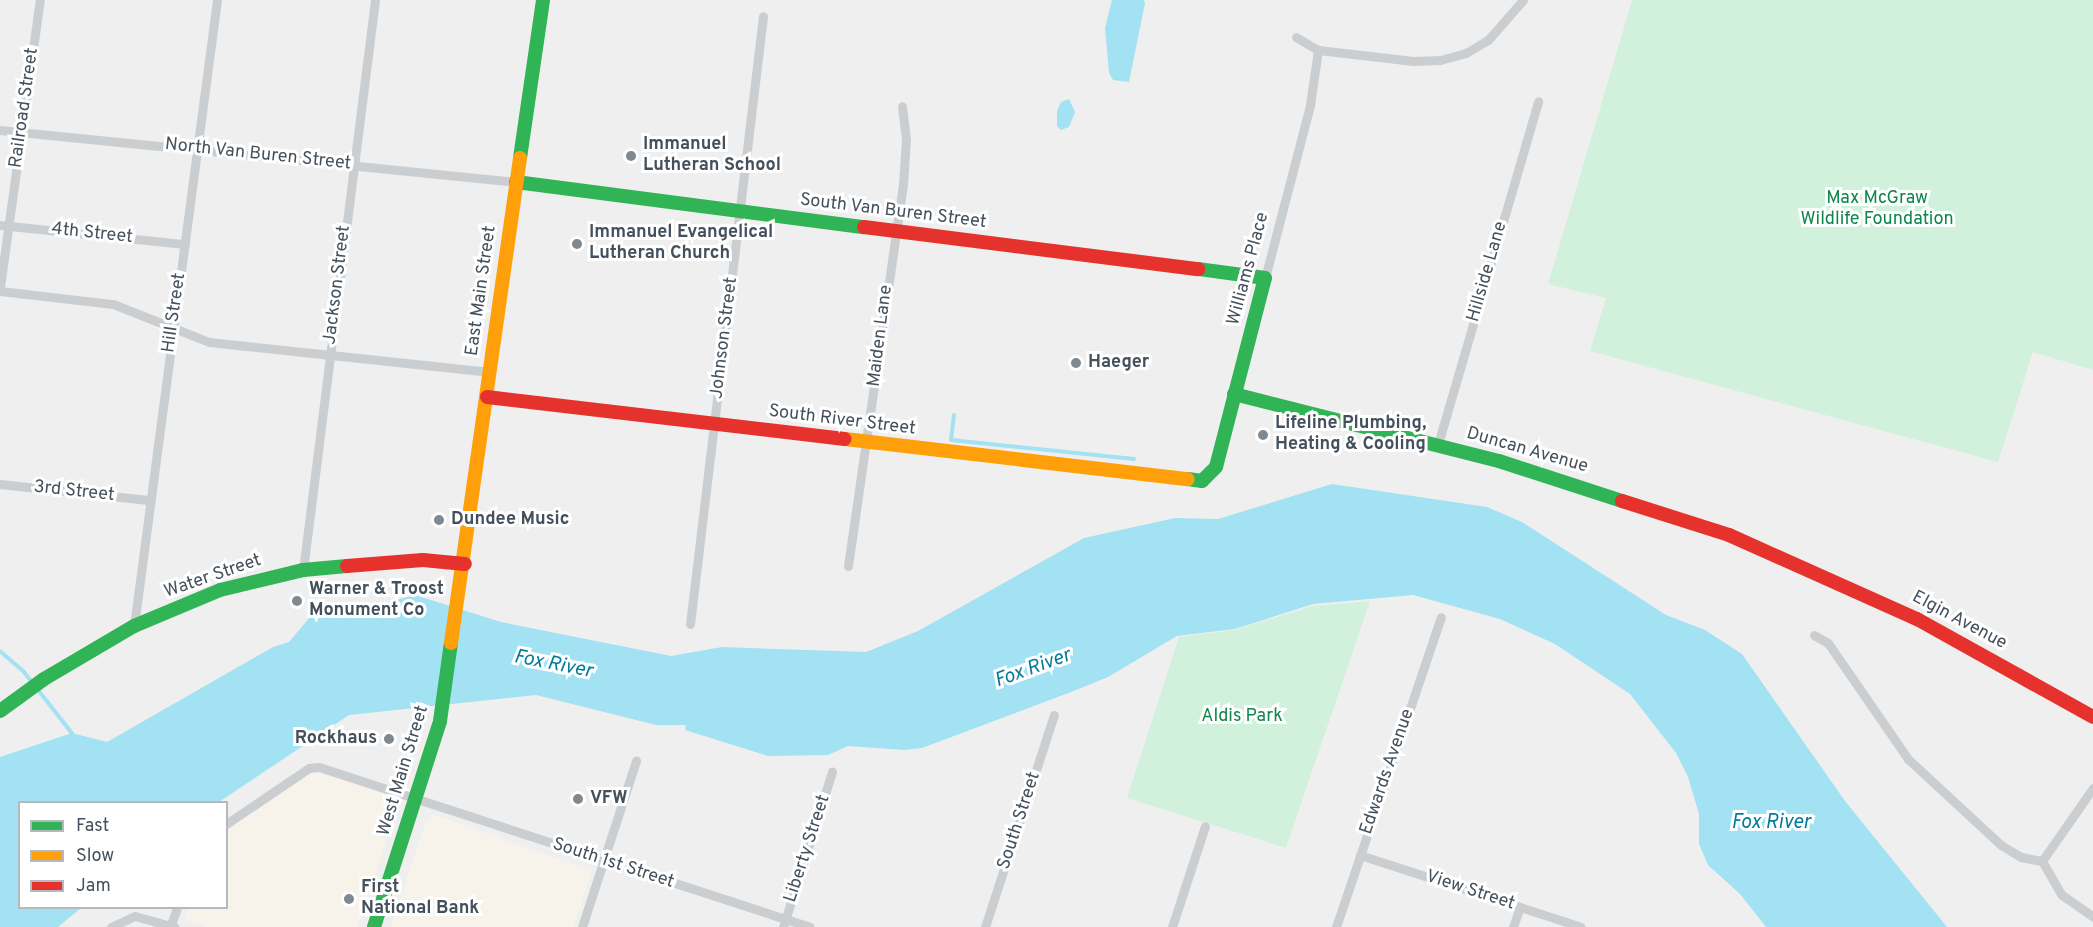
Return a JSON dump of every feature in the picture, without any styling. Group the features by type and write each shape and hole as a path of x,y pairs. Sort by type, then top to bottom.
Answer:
{"street":[{"name":"Railroad Street","path":"0,289 5,225 22,132 40,0"},
{"name":"Hill Street","path":"134,626 148,500 185,244 216,0"},
{"name":"Jackson Street","path":"303,570 375,0"},
{"name":"East Main Street","path":"461,587 543,0"},
{"path":"1296,37 1318,50 1413,61 1450,58 1488,40 1523,0"},
{"name":"Johnson Street","path":"690,624 712,424 717,412 764,15"},
{"name":"Williams Place","path":"1192,482 1206,480 1215,471 1312,95 1318,50"},
{"name":"Hillside Lane","path":"1438,444 1538,101"},
{"name":"Maiden Lane","path":"848,566 868,442 894,231 905,162 902,106"},
{"name":"North Van Buren Street","path":"0,129 516,182"},
{"name":"South Van Buren Street","path":"516,182 1265,278"},
{"name":"4th Street","path":"5,225 185,244"},
{"path":"0,289 106,302 173,330 222,344 490,372"},
{"name":"Duncan Avenue","path":"1234,394 1438,444 1652,508 1803,566"},
{"name":"South River Street","path":"487,397 1192,482"},
{"name":"3rd Street","path":"0,484 148,500"},
{"name":"Water Street","path":"0,711 44,679 134,626 220,590 303,570 423,560 465,564"},
{"name":"Elgin Avenue","path":"1803,566 1931,626 2093,717"},
{"name":"West Main Street","path":"374,927 440,721 461,587"},
{"name":"Edwards Avenue","path":"1336,927 1441,618"},
{"path":"1814,635 1828,643 1899,749 1918,769 2001,845 2021,857 2042,861 2062,895 2093,917"},
{"name":"South Street","path":"985,927 1054,715"},
{"path":"582,927 636,761"},
{"name":"South 1st Street","path":"228,823 315,767 416,798 784,923 810,927"},
{"name":"Liberty Street","path":"784,923 832,772"},
{"path":"2042,861 2093,788"},
{"path":"1172,927 1205,826"},
{"name":"View Street","path":"1360,855 1581,927"},
{"path":"1513,927 1520,907"},
{"path":"112,926 135,916 171,927 177,909"}],"shaded area":[{"path":"315,770 400,798 358,927 207,927 184,920 188,909 228,909 228,829"},
{"path":"435,815 592,871 574,927 391,927 426,821"}],"green space":[{"name":"Max McGraw Wildlife Foundation","path":"1632,0 2093,0 2093,370 2033,352 1998,462 1590,351 1606,298 1548,284"},
{"name":"Aldis Park","path":"1370,601 1286,848 1127,798 1179,637 1235,630 1313,606"}],"water":[{"path":"1112,0 1144,0 1145,3 1129,82 1113,80 1109,73 1105,28"},
{"path":"1069,99 1075,112 1069,127 1061,130 1057,126 1057,111 1061,102"},
{"name":"Fox River","path":"1332,484 1487,507 1522,522 1666,615 1705,630 1742,654 1845,801 1947,927 1766,927 1740,894 1708,865 1699,844 1699,814 1688,777 1676,753 1630,694 1555,644 1500,619 1413,595 1313,604 1235,629 1177,636 1108,677 922,748 904,750 848,746 828,755 768,756 685,730 686,725 656,725 536,695 349,715 220,801 18,801 18,909 80,909 58,927 0,927 0,757 72,733 107,742 273,647 289,642 310,617 341,607 360,609 415,595 501,622 671,656 722,647 866,652 918,631 1084,538 1175,518 1218,519"}],"waterway":[{"path":"954,415 951,440 1134,459"},
{"path":"0,651 24,672 74,736"}],"traffic: fast":[{"path":"520,158 543,0"},
{"path":"516,182 864,227"},
{"path":"1188,479 1202,481 1216,467 1265,278 1198,269"},
{"path":"1234,394 1499,461 1622,501"},
{"path":"0,711 44,679 134,626 220,590 303,570 347,566"},
{"path":"374,927 440,721 451,643"}],"traffic: slow":[{"path":"451,643 520,158"},
{"path":"845,439 1188,479"}],"traffic: jam":[{"path":"864,227 1198,269"},
{"path":"487,397 845,439"},
{"path":"1622,501 1729,535 1917,619 2093,717"},
{"path":"347,566 423,560 465,564"}],"place":[{"name":"Immanuel Lutheran School","path":"631,156"},
{"name":"Immanuel Evangelical Lutheran Church","path":"577,244"},
{"name":"Haeger","path":"1076,363"},
{"name":"Lifeline Plumbing, Heating & Cooling","path":"1263,435"},
{"name":"Dundee Music","path":"439,520"},
{"name":"Warner & Troost Monument Co","path":"297,601"},
{"name":"Rockhaus","path":"389,739"},
{"name":"VFW","path":"578,799"},
{"name":"First National Bank","path":"349,899"}]}
